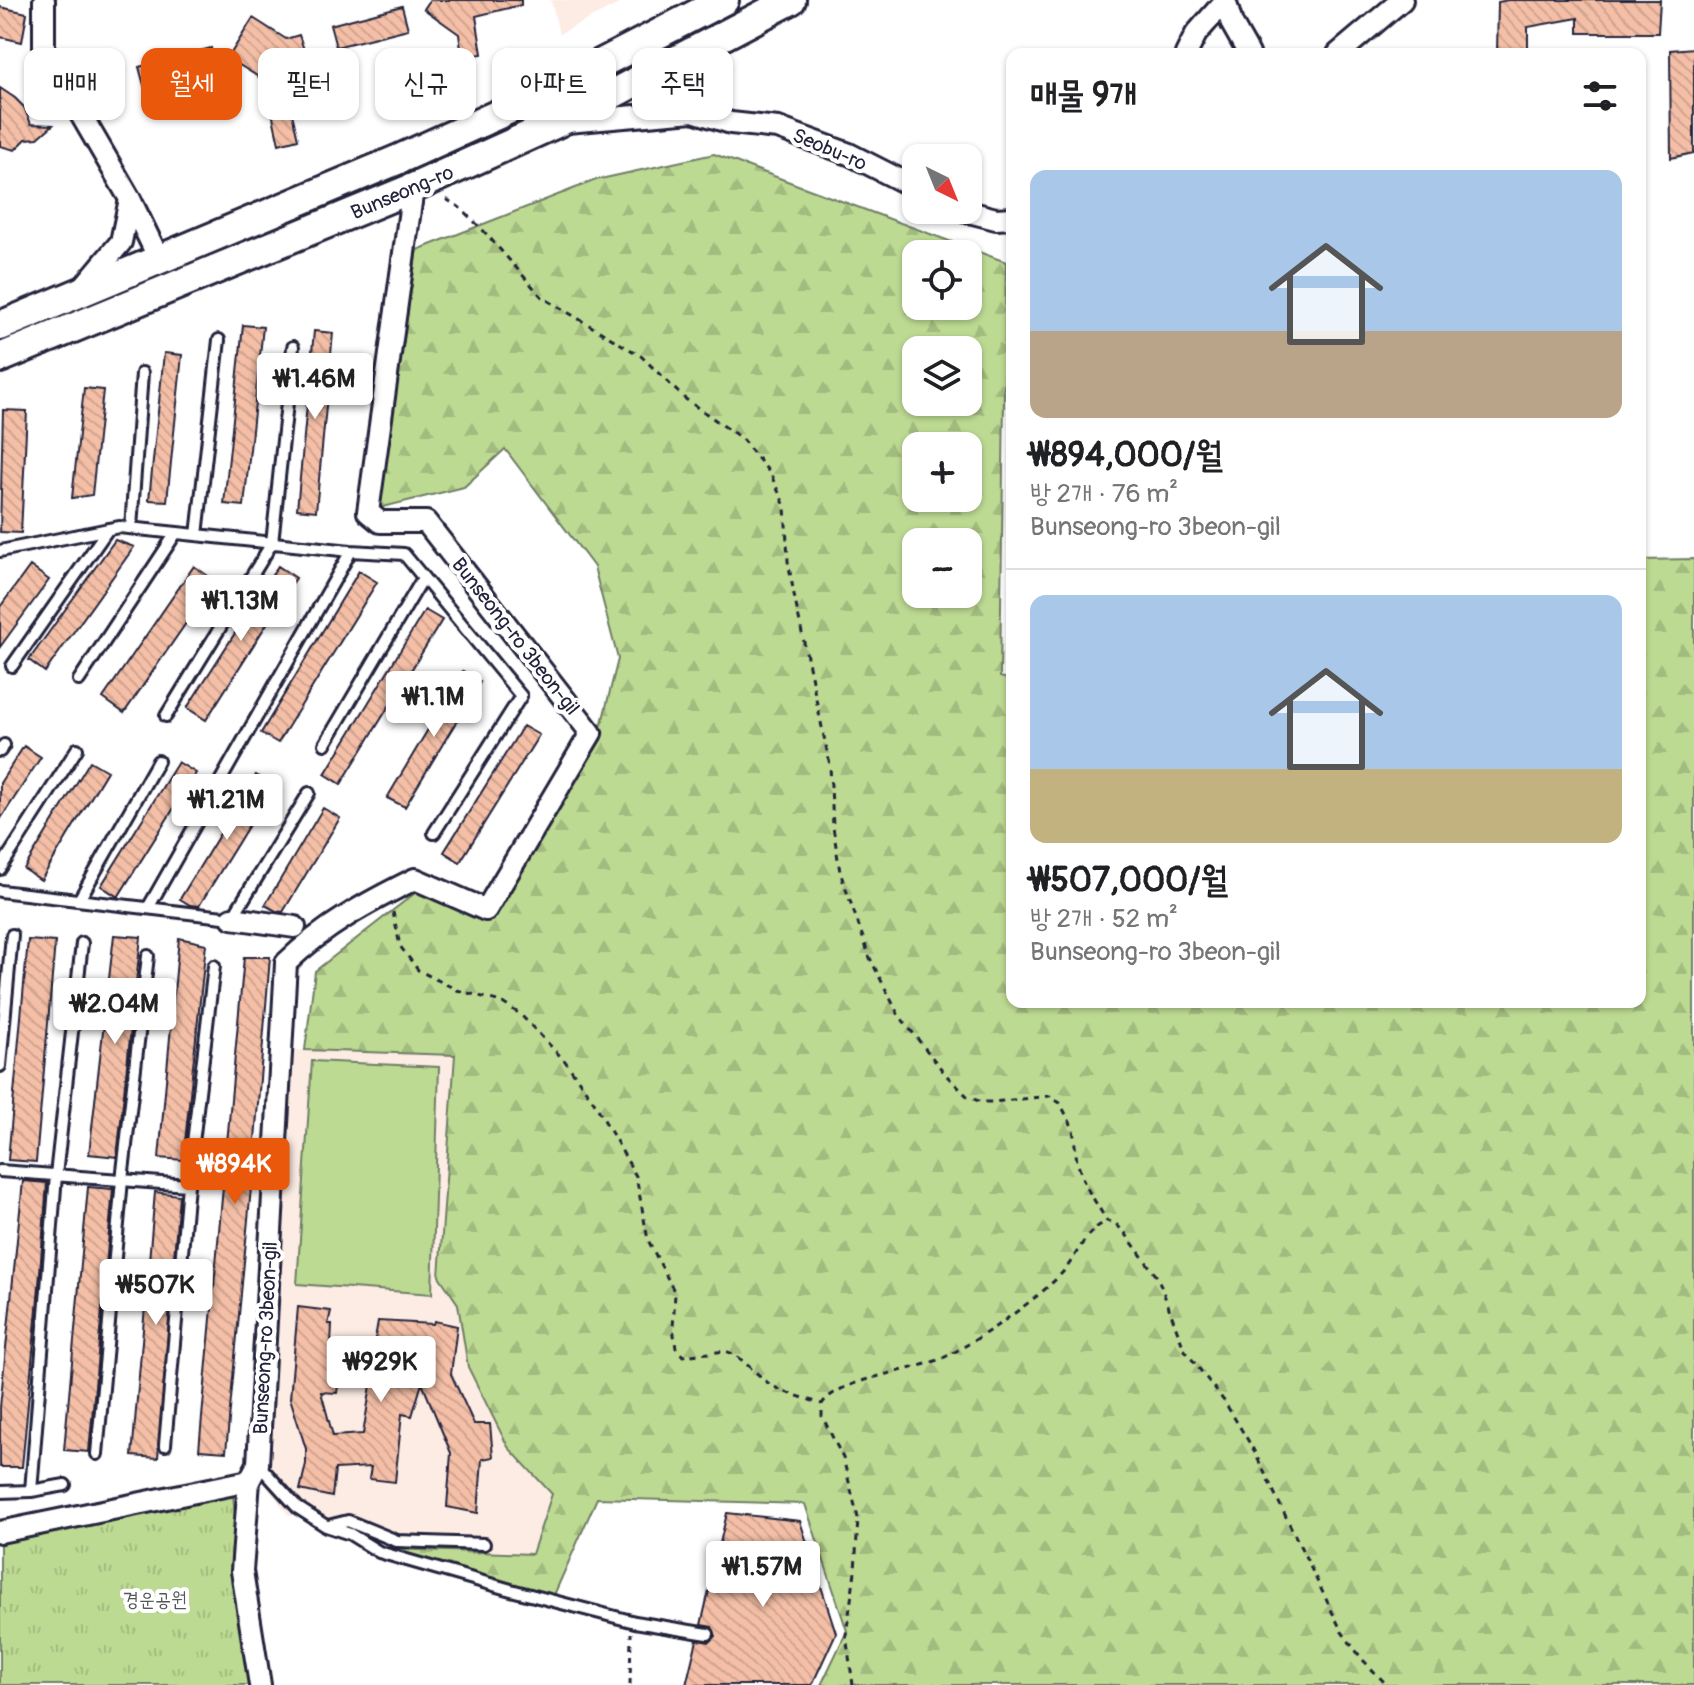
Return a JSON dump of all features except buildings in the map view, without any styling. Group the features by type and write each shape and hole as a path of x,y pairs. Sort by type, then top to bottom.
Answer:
{"main road":[{"name":"Bunseong-ro","path":"0,326 397,160 534,98 724,0"},
{"name":"Bunseong-ro","path":"0,358 418,186 559,122 791,0"}],"street":[{"path":"44,0 44,51 130,199 159,259"},
{"path":"1345,48 1402,0"},
{"path":"1189,48 1196,34 1225,1"},
{"path":"1225,1 1232,24 1246,48"},
{"name":"Seobu-ro","path":"559,122 693,111 731,123 778,128 849,154 902,181"},
{"name":"Bunseong-ro 3beon-gil","path":"260,1685 242,1571 254,1472 286,963 306,943 358,908 415,879 486,910 591,733 426,522 380,522 368,512 418,186"},
{"path":"79,293 121,242 130,199"},
{"path":"982,215 1006,218"},
{"path":"232,918 295,927"},
{"path":"0,1532 254,1472"}],"lane":[{"path":"197,535 219,340"},
{"path":"166,716 272,543 293,347"},
{"path":"131,528 142,373"},
{"path":"0,551 108,529 131,528 404,554 521,696 434,833"},
{"path":"12,666 108,529"},
{"path":"79,680 176,533"},
{"path":"148,908 351,551"},
{"path":"325,744 423,578"},
{"path":"0,869 77,749"},
{"path":"79,900 158,761"},
{"path":"0,891 232,918 309,793"},
{"path":"0,1066 12,935"},
{"path":"31,1491 56,1175 82,943"},
{"path":"97,1454 122,1180 148,956"},
{"path":"165,1445 188,1185 214,966"},
{"path":"0,1171 188,1185"},
{"name":"Bunseong-ro 3beon-gil","path":"254,1472 298,1508 326,1526 350,1534 379,1552 631,1621 708,1634"},
{"path":"0,1492 65,1485"},
{"path":"326,1526 348,1521 397,1541 484,1544"}],"path":[{"path":"418,186 459,207 503,251 542,297 641,356 684,398 741,438 770,473 785,506 788,561 830,765 833,827 840,872 870,958 898,1014 946,1075 968,1097 993,1102 1050,1096 1060,1103 1073,1128 1077,1162 1085,1185 1107,1221 1116,1224 1125,1233 1158,1278 1184,1349 1224,1401 1252,1447 1342,1632 1387,1685"},
{"path":"393,890 394,928 410,962 442,984 501,1002 520,1014 565,1061 594,1102 636,1176 648,1240 675,1293 673,1328 676,1348 683,1356 726,1351 737,1356 775,1387 822,1404"},
{"path":"853,1685 846,1635 855,1572 858,1518 843,1458 822,1416 822,1404 826,1398 848,1387 934,1363 958,1350 1048,1287 1069,1265 1092,1230 1107,1221"},
{"path":"630,1685 631,1621"}],"shaded area":[{"path":"551,0 627,0 559,34"},
{"path":"292,1050 455,1055 439,1276 458,1304 468,1367 508,1447 552,1494 532,1554 391,1549 318,1513 289,1516 265,1484 282,1279 277,1237"}],"green space":[{"path":"714,154 947,240 902,240 902,320 982,320 982,253 1006,262 1000,677 1006,678 1006,1008 1646,1008 1646,560 1694,559 1694,1685 821,1685 847,1631 805,1504 597,1498 554,1595 391,1549 532,1554 552,1494 508,1447 468,1367 458,1304 439,1276 455,1055 305,1050 315,971 419,890 490,920 601,727 618,659 594,567 505,449 464,487 379,508 417,250 596,180"},
{"path":"312,1061 439,1067 432,1294 297,1284"},
{"name":"경운공원","path":"233,1495 252,1685 0,1685 0,1542"}]}
